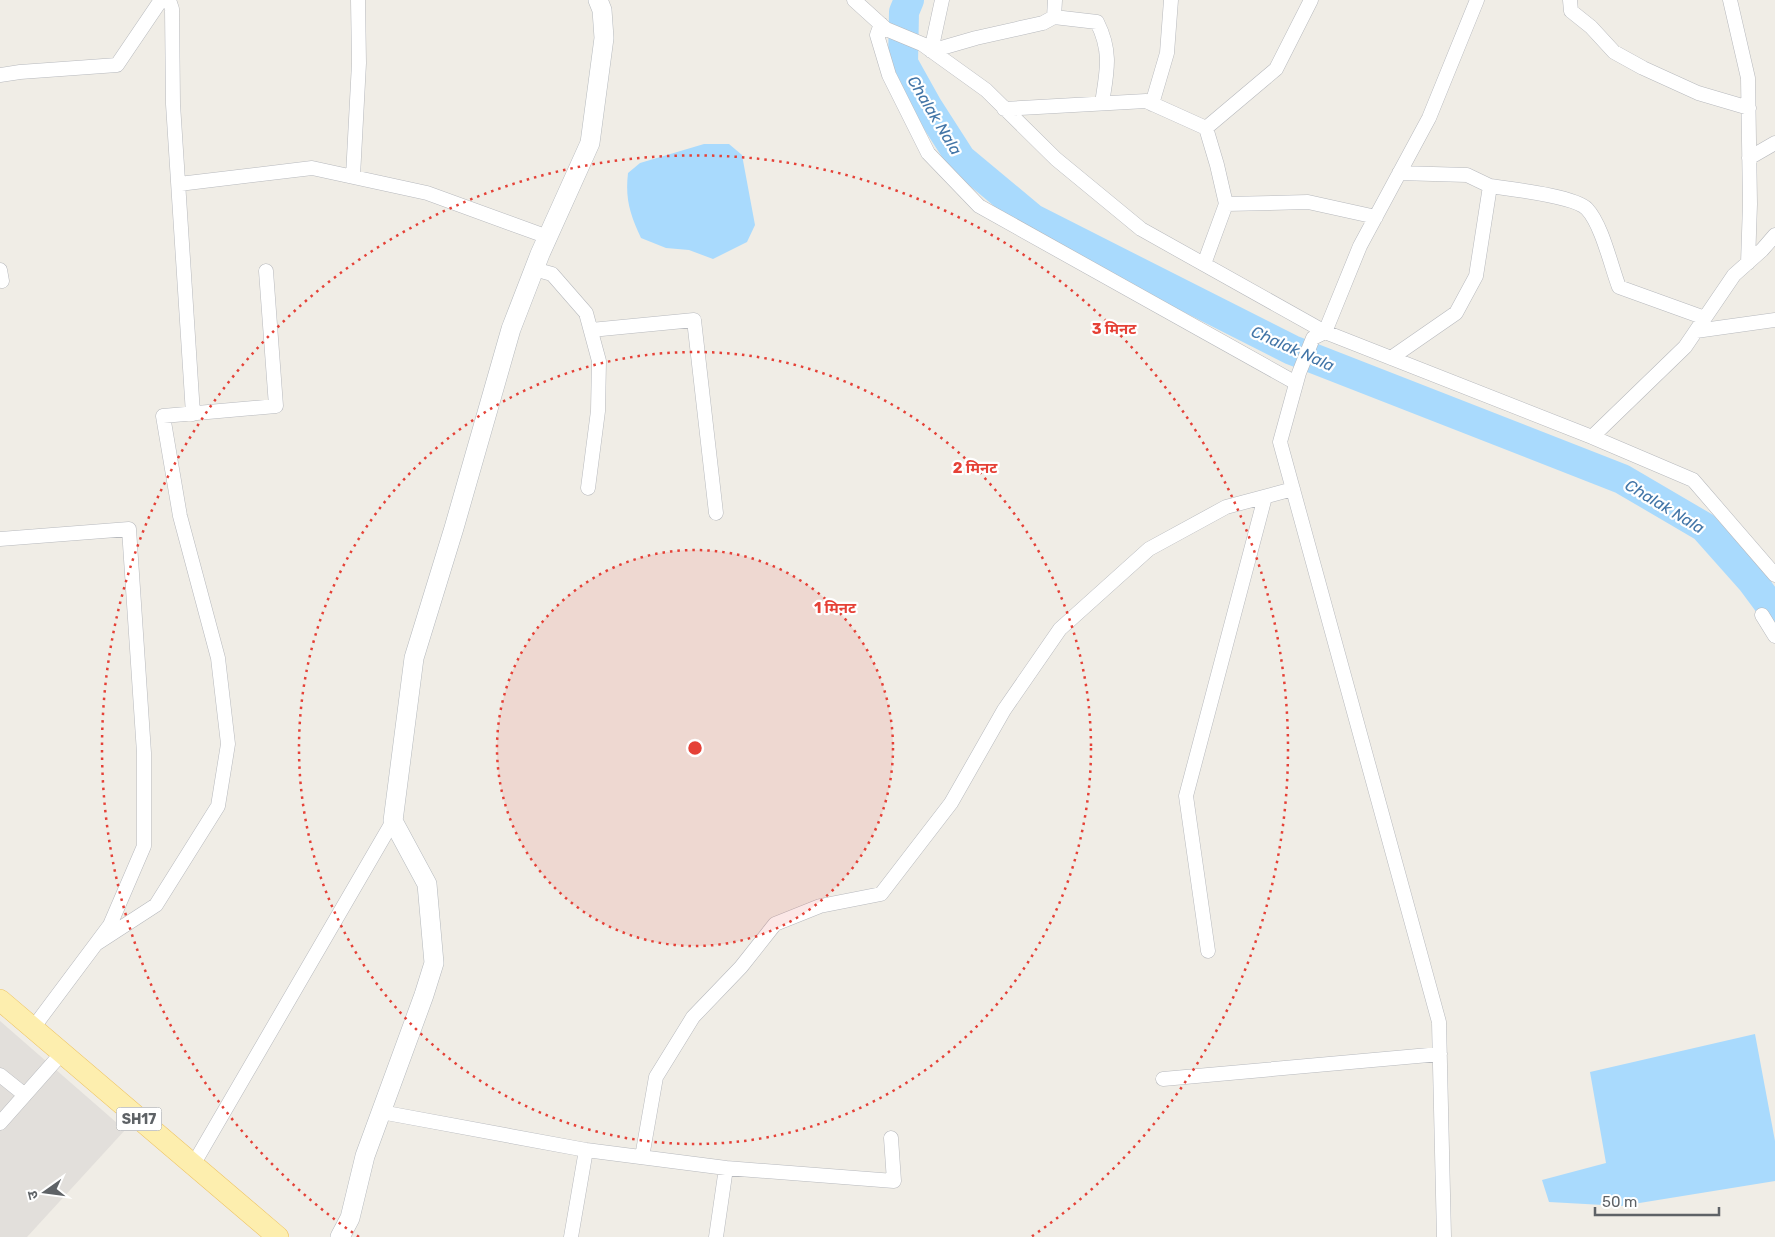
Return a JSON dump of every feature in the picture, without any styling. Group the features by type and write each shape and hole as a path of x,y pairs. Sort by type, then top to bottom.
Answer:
{"main road":[{"name":"SH17","path":"0,1000 278,1237"}],"street":[{"path":"0,75 117,65 161,0"},
{"path":"169,0 172,9 174,104 193,414"},
{"path":"353,176 359,63 358,0"},
{"path":"193,1165 393,821 414,658 454,528 511,329 534,269 590,143 604,38 602,10 598,0"},
{"path":"854,0 869,6 883,26 927,48 986,90 1056,159 1141,229 1204,264 1319,335 1391,358 1592,437 1692,480 1775,575"},
{"path":"927,48 942,0"},
{"path":"1054,17 1055,0"},
{"path":"1152,104 1166,53 1171,0"},
{"path":"1206,128 1276,69 1311,0"},
{"path":"1444,1237 1439,1022 1280,442 1297,378 1360,246 1429,118 1477,0"},
{"path":"1570,0 1572,11 1591,27 1614,52 1643,68 1698,93 1748,108"},
{"path":"1730,0 1748,78 1748,262"},
{"path":"927,48 1043,23 1054,17 1097,22 1104,37 1108,64 1102,103"},
{"path":"883,26 877,35 889,75 928,153 979,206 1297,378"},
{"path":"1004,109 1146,101 1206,128 1226,204 1204,264"},
{"path":"1749,158 1775,143"},
{"path":"179,184 312,168 427,193 548,237"},
{"path":"1399,173 1466,175 1490,186 1561,198 1586,208 1598,226 1619,287 1704,318"},
{"path":"1391,358 1456,313 1476,276 1490,186"},
{"path":"1226,204 1308,202 1376,216"},
{"path":"1592,437 1685,347 1734,275 1748,262 1769,249 1775,235"},
{"path":"534,269 552,274 586,313 599,361 598,411 588,488"},
{"path":"96,944 156,905 218,806 228,744 218,658 180,516 163,416 276,406 266,270"},
{"path":"591,330 694,320 716,513"},
{"path":"1696,331 1775,320"},
{"path":"642,1157 656,1077 693,1017 741,967 775,924 820,906 880,894 951,803 1004,710 1060,628 1149,549 1226,507 1293,489"},
{"path":"1208,951 1186,796 1265,497"},
{"path":"0,539 129,529 144,753 144,846 110,925 33,1028"},
{"path":"1762,615 1775,636"},
{"path":"340,1237 350,1218 365,1156 434,963 427,884 393,821"},
{"path":"0,1123 62,1053"},
{"path":"1164,1079 1440,1054"},
{"path":"0,1075 25,1095"},
{"path":"381,1112 586,1150 726,1168 894,1181 892,1138"},
{"path":"571,1237 586,1150"},
{"path":"716,1237 726,1168"}],"shaded area":[{"path":"0,1021 125,1130 27,1237 0,1237"}],"water":[{"path":"704,144 729,144 742,155 755,225 747,242 713,259 689,250 666,248 641,238 631,214 627,191 628,173 640,163"},
{"path":"1755,1034 1775,1141 1775,1181 1621,1206 1549,1202 1542,1180 1606,1163 1590,1072"}],"waterway":[{"name":"Chalak Nala","path":"909,0 904,12 903,63 927,106 961,159 1033,219 1292,350 1622,479 1704,527 1752,581 1775,612"}]}
